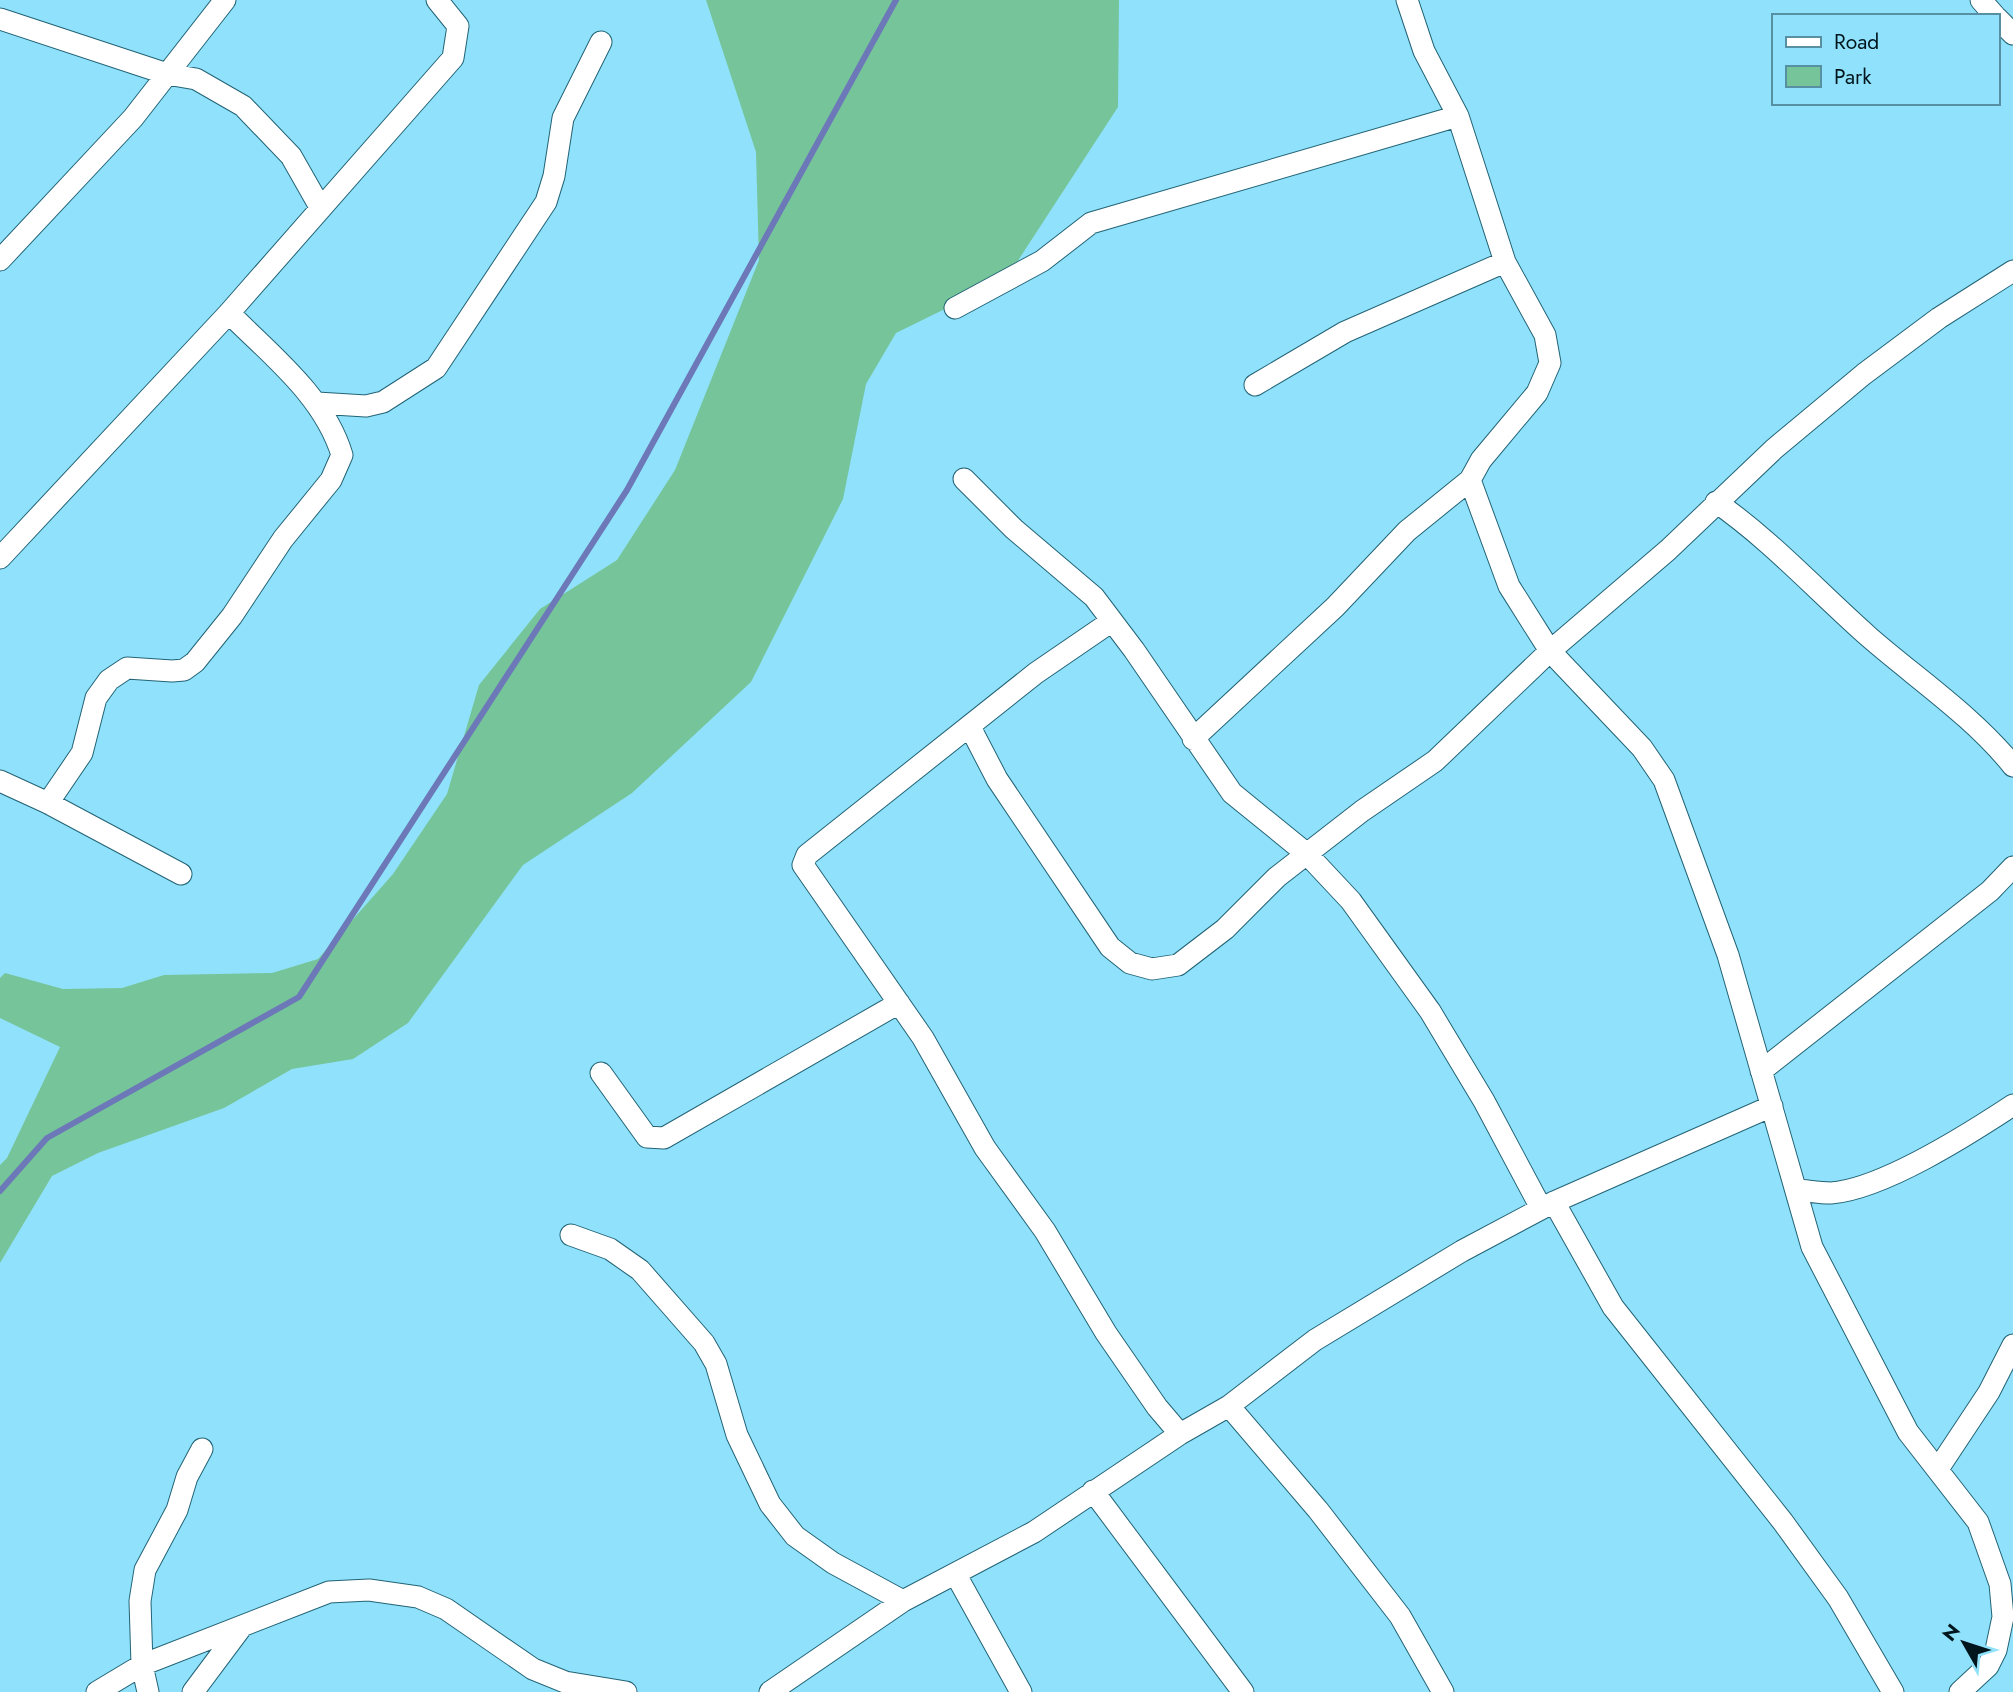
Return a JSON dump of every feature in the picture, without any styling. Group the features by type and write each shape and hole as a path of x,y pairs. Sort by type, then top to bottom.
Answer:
{"street":[{"path":"0,260 133,118 225,0"},
{"path":"0,558 229,313 453,58 458,26 437,0"},
{"path":"1193,739 1335,607 1407,531 1470,480 1481,460 1537,393 1550,363 1545,335 1505,261 1458,116 1424,51 1407,0"},
{"path":"1981,0 1993,14"},
{"path":"0,19 167,74 196,79 243,106 290,156 320,207"},
{"path":"1999,20 2013,34"},
{"path":"317,403 366,406 383,402 436,368 546,202 554,176 563,118 601,42"},
{"path":"955,307 1042,261 1091,223 1458,116"},
{"path":"1255,385 1345,332 1505,261"},
{"path":"970,727 997,779 1110,947 1130,963 1152,970 1178,965 1225,929 1277,877 1362,811 1435,761 1550,651 1668,550 1716,502 1864,374 1939,318 2013,271"},
{"path":"48,803 82,754 96,698 109,680 127,668 184,670 195,662 232,616 283,539 331,480 342,455 334,429 317,403 229,313"},
{"path":"964,479 1014,529 1094,597 1135,650 1232,793 1307,854 1351,901 1430,1011 1547,1205 1614,1307 1783,1522 1838,1598 1893,1692"},
{"path":"1470,480 1509,586 1550,651 1642,748 1664,780 1728,955 1798,1190 1812,1247 1908,1432 1978,1522 2000,1584 2003,1617 1996,1650 1988,1666 1960,1692"},
{"path":"1716,502 1787,560 1868,636 1967,720 2013,766"},
{"path":"1112,621 1036,673 804,860 805,870 899,1003 985,1148 1045,1231 1107,1333 1157,1407 1180,1434"},
{"path":"0,781 48,803 181,874"},
{"path":"1761,1071 1990,891 2013,867"},
{"path":"601,1073 647,1137 664,1138 899,1003"},
{"path":"1798,1190 1832,1193 1875,1181 1938,1150 2013,1105"},
{"path":"770,1692 903,1601 1034,1532 1093,1490 1228,1406 1315,1340 1462,1251 1547,1205 1772,1106"},
{"path":"571,1236 610,1249 640,1270 704,1343 716,1364 737,1435 770,1504 795,1536 833,1563 903,1601"},
{"path":"1938,1469 1989,1392 2013,1345"},
{"path":"1228,1406 1318,1510 1400,1616 1443,1692"},
{"path":"148,1692 142,1665 140,1601 145,1570 177,1510 187,1476 202,1449"},
{"path":"1093,1490 1243,1692"},
{"path":"956,1575 1021,1692"},
{"path":"97,1692 142,1665 329,1592 390,1591 418,1597 446,1609 533,1669 565,1682 626,1692"},
{"path":"193,1692 240,1628"}],"green space":[{"path":"706,0 1119,0 1118,107 1006,279 896,333 866,384 843,499 751,682 632,793 523,865 408,1023 353,1059 292,1069 224,1108 98,1153 52,1176 0,1263 0,1165 7,1158 60,1047 0,1018 0,978 5,973 63,989 122,988 164,975 272,973 318,959 393,874 447,794 479,685 540,609 617,560 675,470 759,260 756,152"}],"waterway":[{"path":"0,1191 47,1138 299,997 627,490 896,0"}]}
